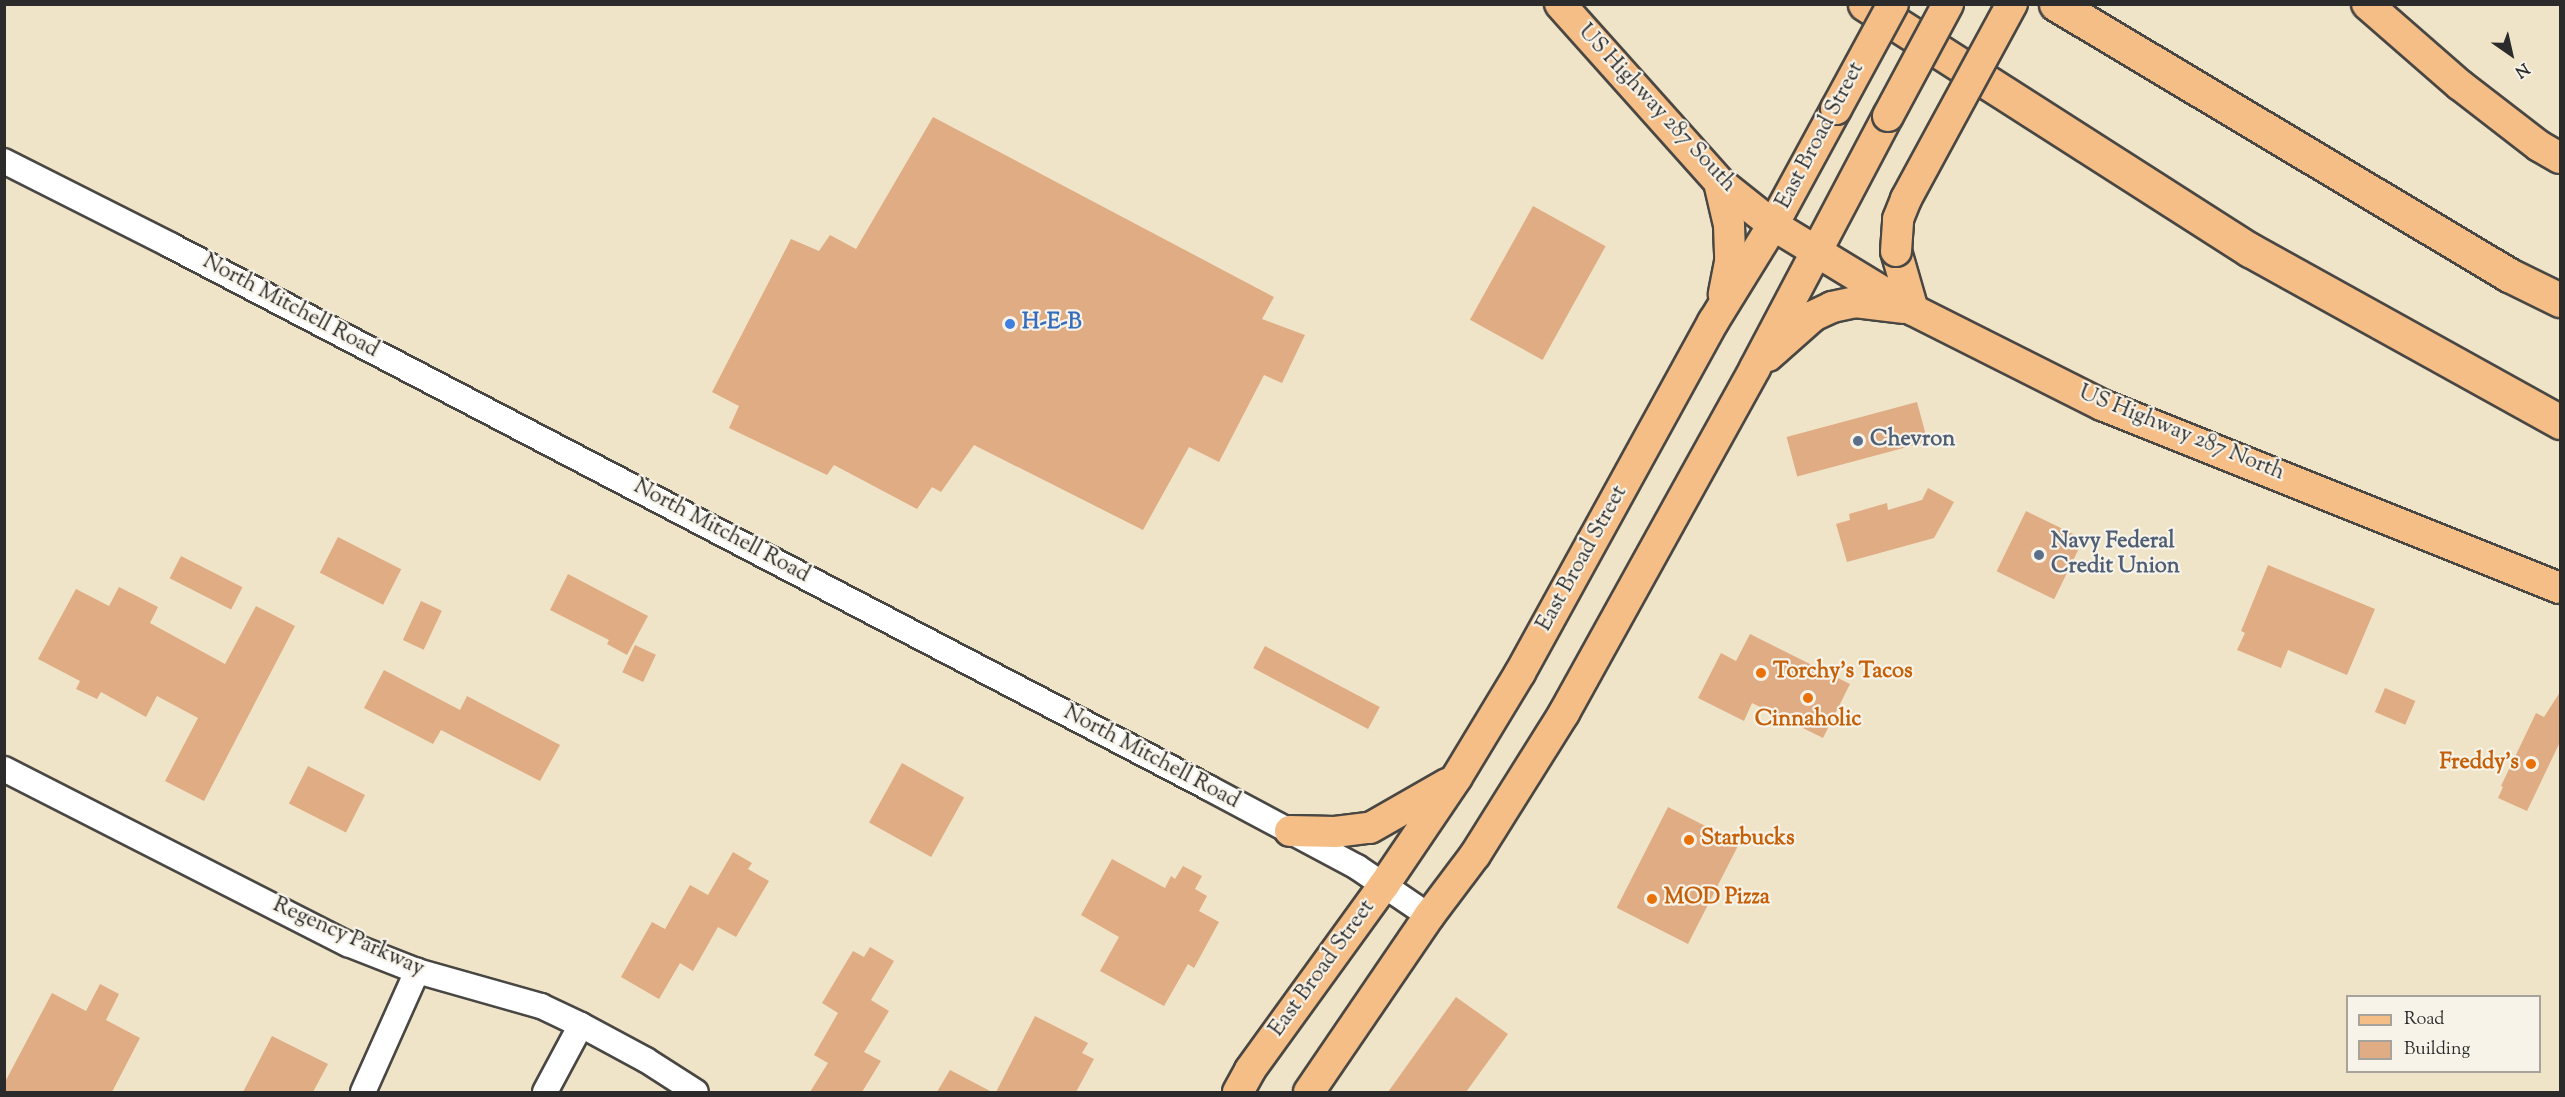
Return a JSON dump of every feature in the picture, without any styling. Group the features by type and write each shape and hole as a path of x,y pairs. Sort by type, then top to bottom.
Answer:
{"highway":[{"path":"1865,4 2250,250 2560,422"},
{"path":"2056,4 2509,275 2560,300"}],"main road":[{"name":"US Highway 287 South","path":"1560,4 1719,182 1773,225 1816,249"},
{"name":"East Broad Street","path":"1238,1092 1250,1070 1384,885 1457,777 1520,673 1721,309 1773,225 1893,4"},
{"path":"1309,1092 1429,916 1475,855 1564,713 1755,368 1816,249 1948,4"},
{"path":"1755,368 1813,316 1832,307 1855,302 1913,310 1896,251 1898,219 1906,199 2012,4"},
{"path":"2367,4 2460,85 2539,146 2560,158"},
{"path":"1719,182 1729,225 1730,262 1721,309"},
{"name":"US Highway 287 North","path":"1816,249 1913,310 2102,405 2560,588"},
{"path":"1290,831 1335,832 1370,828 1457,777"}],"street":[{"name":"North Mitchell Road","path":"4,161 170,245 1290,831 1357,867 1429,916"},
{"name":"Regency Parkway","path":"4,769 348,944 417,971 542,1006 646,1060 696,1092"},
{"path":"363,1092 417,971"},
{"path":"545,1092 581,1025"}],"building":[{"name":"H-E-B","path":"933,117 1274,297 1262,319 1305,335 1282,383 1264,375 1219,462 1189,447 1143,530 974,445 941,492 932,487 917,509 834,465 827,475 729,428 739,406 712,392 791,239 819,251 830,235 856,249"},
{"path":"1533,206 1606,246 1543,360 1470,320"},
{"name":"Chevron","path":"1917,402 1928,442 1797,477 1787,437"},
{"path":"1928,488 1954,502 1934,538 1847,562 1836,524 1850,520 1849,514 1887,503 1888,510 1922,500"},
{"name":"Navy Federal Credit Union","path":"2026,511 2084,539 2054,599 1997,571"},
{"path":"338,537 401,569 383,605 320,573"},
{"path":"181,556 242,587 231,610 170,578"},
{"path":"2268,565 2375,609 2347,675 2288,650 2281,668 2237,650 2245,633 2241,631"},
{"path":"568,574 648,616 627,655 607,644 609,640 550,610"},
{"path":"119,587 158,607 150,623 225,664 256,606 295,626 204,801 165,781 198,718 157,696 146,717 101,692 97,699 76,689 80,681 38,659 76,589 109,606"},
{"path":"421,601 442,611 424,650 403,640"},
{"path":"1750,634 1850,684 1823,738 1752,703 1744,721 1698,698 1721,653 1736,661"},
{"path":"635,645 656,655 643,682 622,672"},
{"path":"1265,646 1380,707 1368,729 1253,668"},
{"path":"384,670 460,710 467,696 560,745 540,781 441,730 433,744 364,708"},
{"path":"2385,688 2415,701 2405,725 2375,712"},
{"name":"Freddy's","path":"2560,692 2560,742 2527,811 2498,798 2503,787 2501,786 2536,713 2544,717"},
{"path":"902,763 964,797 931,857 869,822"},
{"path":"308,766 365,795 346,832 289,803"},
{"path":"1668,807 1739,843 1688,944 1617,908"},
{"path":"733,852 752,863 748,869 769,881 736,937 718,927 693,971 680,963 659,999 621,977 652,922 665,929 690,885 708,895"},
{"path":"1112,859 1165,888 1171,876 1175,879 1183,866 1202,876 1195,889 1207,896 1199,911 1219,922 1194,968 1188,964 1164,1006 1100,971 1119,937 1081,915"},
{"path":"870,947 894,961 871,1000 889,1011 864,1052 881,1061 862,1092 810,1092 828,1063 814,1055 838,1013 822,1003 853,951 864,957"},
{"path":"100,984 119,994 106,1020 140,1038 112,1092 4,1092 4,1084 52,993 86,1011"},
{"path":"1456,997 1508,1034 1466,1092 1388,1092"},
{"path":"1035,1016 1088,1043 1082,1053 1094,1059 1076,1092 996,1092"},
{"path":"272,1036 328,1064 313,1092 243,1092"},
{"path":"950,1070 992,1092 937,1092"}],"place":[{"name":"H-E-B","path":"1010,324"},
{"name":"Chevron","path":"1858,441"},
{"name":"Navy Federal Credit Union","path":"2039,555"},
{"name":"Torchy's Tacos","path":"1761,673"},
{"name":"Cinnaholic","path":"1808,698"},
{"name":"Freddy's","path":"2531,764"},
{"name":"Starbucks","path":"1689,840"},
{"name":"MOD Pizza","path":"1652,899"}]}
